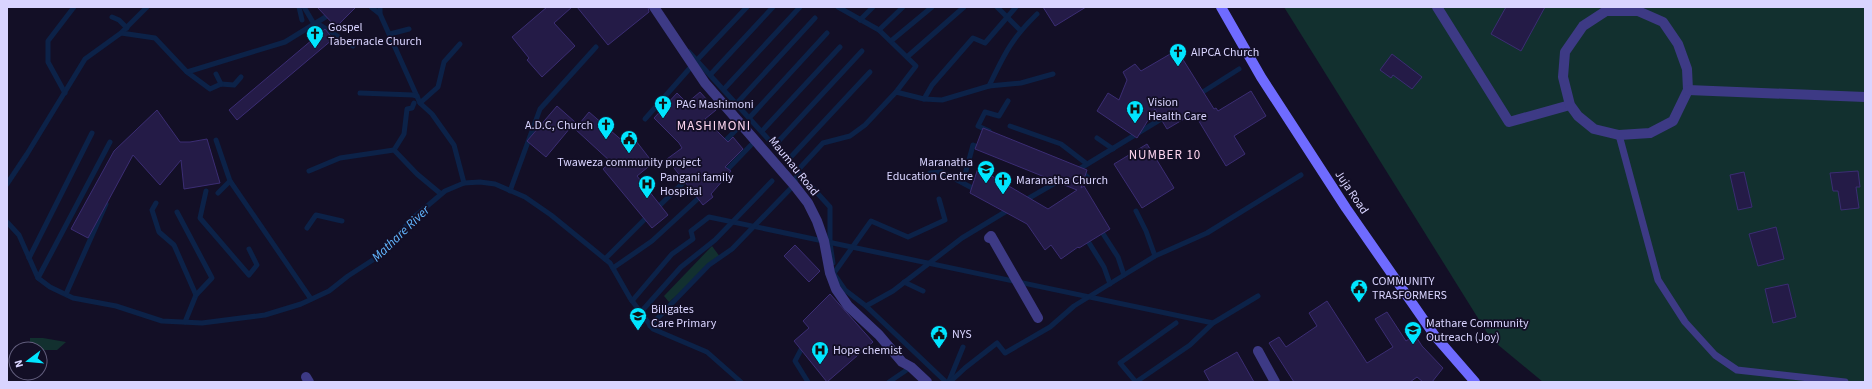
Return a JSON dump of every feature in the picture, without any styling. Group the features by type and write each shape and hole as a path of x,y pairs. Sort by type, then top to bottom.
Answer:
{"main road":[{"name":"Juja Road","path":"1221,7 1261,77 1346,208 1435,336 1476,382"}],"street":[{"name":"Maumau Road","path":"654,7 705,83 789,179 808,203 817,221 824,241 830,273 836,289 848,306 879,335 902,362 911,367 927,382"},
{"path":"1437,7 1509,122 1570,105"},
{"path":"1606,9 1638,11 1663,22 1678,44 1687,69 1688,90 1673,121 1650,133 1619,135 1594,129 1578,116 1570,105 1563,77 1565,52 1582,26 1606,9"},
{"path":"1688,90 1865,97"},
{"path":"989,238 991,236 1038,318"},
{"path":"1258,351 1275,382"}],"lane":[{"path":"1619,135 1658,280 1685,322 1710,350 1737,370 1845,382"}],"green space":[{"path":"1284,7 1865,7 1865,382 1543,382 1491,339"},
{"path":"712,246 720,257 669,302 664,296"},
{"path":"30,338 43,338 66,342 57,350 48,350 48,341 30,341"}],"building":[{"path":"317,7 356,7 336,27"},
{"path":"547,7 572,7 554,23 575,46 542,77 527,60 529,58 512,37"},
{"path":"577,7 648,7 649,12 608,45"},
{"path":"1043,7 1086,7 1055,26"},
{"path":"1506,7 1545,7 1521,51 1491,34"},
{"path":"325,29 333,39 237,120 229,110"},
{"path":"1177,50 1214,109 1216,108 1218,111 1251,91 1266,116 1234,136 1245,154 1226,166 1194,113 1167,129 1155,109 1137,138 1097,111 1108,93 1119,100 1127,80 1123,72 1135,64 1141,71"},
{"path":"1392,54 1422,77 1412,89 1393,75 1391,78 1380,70"},
{"path":"700,92 716,110 705,119 728,142 733,137 743,149 725,167 731,171 711,194 713,197 703,205 667,159 682,148 679,143 654,118 677,93 687,103"},
{"path":"557,106 575,122 546,157 527,141"},
{"path":"157,110 180,142 207,139 220,183 184,189 181,160 160,185 133,155 88,238 71,229 114,151"},
{"path":"589,112 625,143 633,137 653,163 637,176 668,215 652,228 603,169 611,162 575,129"},
{"path":"983,128 1087,170 1081,188 1084,186 1110,229 1079,248 1078,247 1061,259 1051,245 1045,250 1027,224 970,193 978,168 1048,209 1077,190 975,149"},
{"path":"1147,144 1174,188 1142,208 1114,164"},
{"path":"1858,171 1860,187 1856,187 1859,208 1841,210 1838,191 1833,191 1830,173"},
{"path":"1744,172 1752,207 1738,210 1730,175"},
{"path":"1776,227 1784,259 1758,266 1749,234"},
{"path":"795,245 820,271 809,282 784,256"},
{"path":"1788,284 1796,317 1773,323 1765,289"},
{"path":"830,294 873,342 827,382 794,341 809,328 803,321"},
{"path":"1327,301 1367,363 1393,347 1375,319 1387,312 1406,341 1415,335 1422,346 1443,368 1432,382 1423,382 1417,377 1410,382 1294,382 1269,343 1279,337 1286,347 1317,326 1309,313"},
{"path":"1237,352 1254,382 1210,382 1204,371"}],"waterway":[{"path":"65,93 48,62 48,41 74,7"},
{"path":"121,33 147,7"},
{"path":"299,7 302,20"},
{"path":"304,7 314,24"},
{"path":"7,184 85,59 121,33 155,38 187,72 285,42 332,13 339,7"},
{"path":"371,7 380,14"},
{"path":"380,7 380,14 420,103 432,114 454,145 464,183"},
{"path":"697,60 747,7"},
{"path":"710,75 773,7"},
{"path":"724,89 800,7"},
{"path":"838,7 879,30 916,66 896,92"},
{"path":"860,20 873,7"},
{"path":"879,30 903,7"},
{"path":"891,41 932,7"},
{"path":"907,57 964,7"},
{"path":"997,7 1020,30"},
{"path":"924,99 932,85 973,38 985,43 1016,7"},
{"path":"989,86 999,65 1014,40 1037,14"},
{"path":"112,17 119,20 127,28"},
{"path":"737,103 815,18"},
{"path":"317,23 353,46"},
{"path":"390,34 409,29"},
{"path":"750,117 827,33"},
{"path":"420,103 438,87 444,62 460,44"},
{"path":"510,191 540,109 596,47"},
{"path":"762,131 840,47"},
{"path":"775,145 862,51"},
{"path":"689,52 830,207 830,243 833,263"},
{"path":"645,119 690,68"},
{"path":"1198,95 1239,69"},
{"path":"187,72 210,89 221,84 234,85 241,77"},
{"path":"788,160 870,72"},
{"path":"216,74 221,84"},
{"path":"650,326 709,265 732,249 794,185 798,170 823,143 850,136 865,125 896,92 924,99 942,100 989,86 1021,83 1053,74"},
{"path":"360,93 417,96"},
{"path":"989,131 978,126 985,112 999,116 1008,101"},
{"path":"394,150 404,134 407,109 412,108 414,103"},
{"path":"1076,171 1166,116"},
{"path":"722,144 740,126"},
{"path":"1010,126 1061,144 1087,164"},
{"path":"29,258 92,133"},
{"path":"1097,138 1113,149 1114,148"},
{"path":"216,140 230,181"},
{"path":"38,278 110,142"},
{"path":"724,173 751,145"},
{"path":"963,182 973,145 981,148"},
{"path":"309,171 340,158 394,150 417,174 441,194"},
{"path":"1081,171 1092,181"},
{"path":"930,173 942,172 976,190"},
{"path":"950,382 997,343 1005,353 1050,327 1074,306 1155,256 1207,233 1301,175"},
{"path":"655,210 688,178"},
{"path":"1024,201 1062,179"},
{"path":"218,193 230,181 311,299"},
{"path":"640,313 681,267 715,240 772,181"},
{"name":"Mathare River","path":"7,222 19,235 38,278 50,287 73,298 116,306 162,321 202,323 265,315 301,304 329,291 348,276 379,256 413,218 445,191 464,183 480,182 495,184 525,197 551,215 610,263 630,298 653,329 707,352 741,382"},
{"path":"206,191 200,218 249,275 257,265 249,249"},
{"path":"613,268 652,241 703,194"},
{"path":"834,273 871,221 908,237 945,220 939,199"},
{"path":"156,203 152,210 159,232 174,245 196,295 185,322"},
{"path":"66,294 106,204"},
{"path":"866,306 893,291 962,238 1010,209"},
{"path":"1136,211 1146,231 1155,256"},
{"path":"177,212 212,278 196,295"},
{"path":"307,228 316,215 342,221"},
{"path":"605,259 649,215"},
{"path":"632,301 672,254 693,239 691,231 709,217 1213,323"},
{"path":"1100,229 1118,257 1124,275"},
{"path":"1086,238 1104,267 1110,284"},
{"path":"834,274 845,290 866,306 946,382"},
{"path":"904,282 923,291"},
{"path":"1136,382 1190,345 1213,323 1258,296"},
{"path":"1136,382 1120,363 1176,323"},
{"path":"804,344 795,361 808,382"},
{"path":"949,381 963,347"},
{"path":"889,382 911,367"}],"place":[{"name":"Gospel Tabernacle Church","path":"315,49"},
{"name":"AIPCA Church","path":"1178,67"},
{"name":"PAG Mashimoni","path":"663,119"},
{"name":"Vision Health Care","path":"1135,124"},
{"name":"A.D.C, Church","path":"606,140"},
{"name":"Twaweza community project","path":"629,154"},
{"name":"Maranatha Education Centre","path":"986,184"},
{"name":"Maranatha Church","path":"1003,195"},
{"name":"Pangani family Hospital","path":"647,199"},
{"name":"COMMUNITY TRASFORMERS","path":"1359,303"},
{"name":"Billgates Care Primary","path":"638,331"},
{"name":"Mathare Community Outreach (Joy)","path":"1413,345"},
{"name":"NYS","path":"939,349"},
{"name":"Hope chemist","path":"820,365"}],"district":[{"name":"MASHIMONI","path":"714,125"},
{"name":"NUMBER 10","path":"1165,154"}]}
